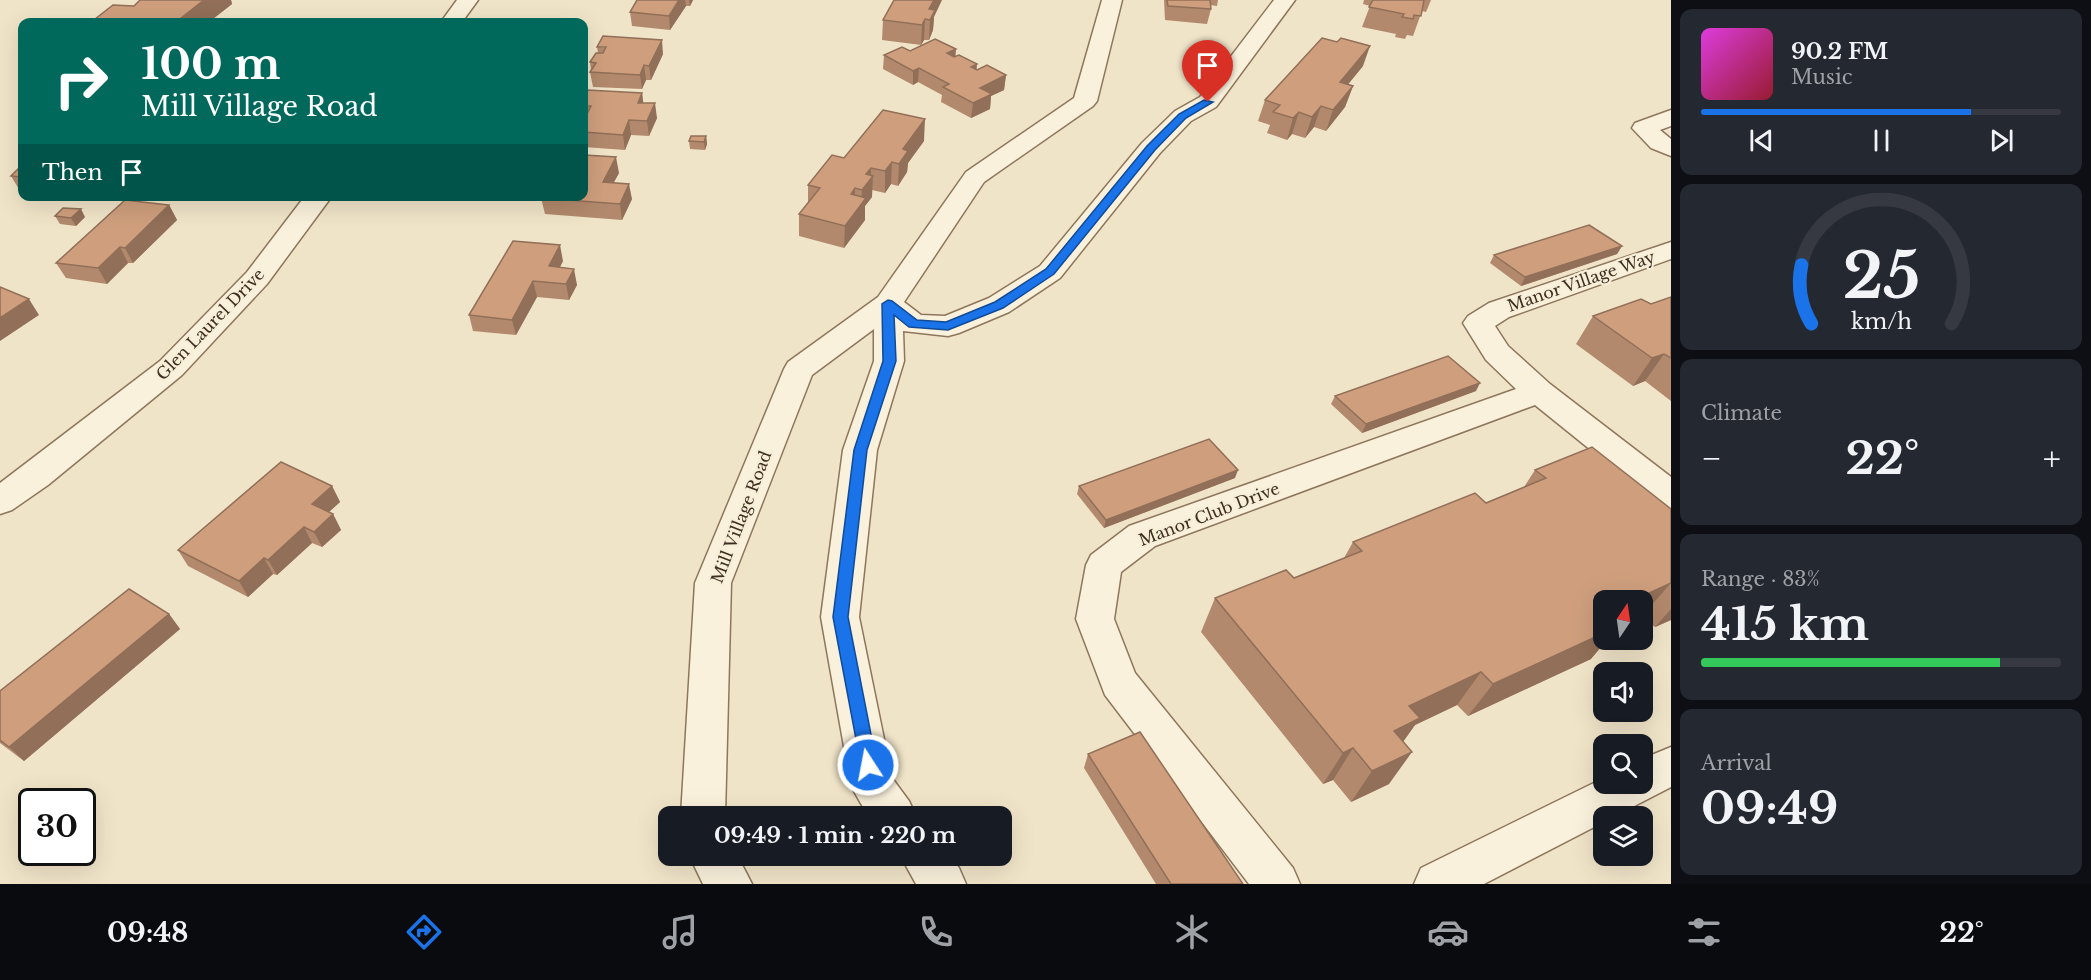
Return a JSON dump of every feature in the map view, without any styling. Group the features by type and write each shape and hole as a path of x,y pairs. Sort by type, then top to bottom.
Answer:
{"street":[{"path":"454,18 468,0"},
{"name":"Mill Village Road","path":"703,806 713,583 800,369 888,304 975,177 1085,101 1112,0"},
{"path":"888,304 914,324 948,326 999,305 1050,272 1151,148 1183,116 1208,102 1285,0"},
{"path":"1671,117 1644,128 1660,143 1671,149"},
{"name":"Glen Laurel Drive","path":"0,501 36,476 171,368 257,278 315,201"},
{"name":"Manor Village Way","path":"1539,392 1497,353 1478,323 1498,309 1671,250"},
{"path":"887,806 872,786 840,617 860,450 890,361 888,304"},
{"path":"1539,392 1671,496"},
{"name":"Manor Club Drive","path":"1276,884 1119,683 1095,619 1104,565 1142,536 1539,392"},
{"path":"1653,775 1671,766"},
{"path":"1437,884 1616,794"},
{"path":"718,866 729,884"},
{"path":"930,866 943,884"}],"building":[{"path":"140,0 204,0 181,18 96,18 113,5 134,6"},
{"path":"637,0 679,0 669,16 630,12"},
{"path":"894,0 934,0 929,9 935,10 930,20 925,19 922,25 883,20"},
{"path":"1167,0 1210,0 1211,9 1168,6"},
{"path":"1373,0 1424,0 1421,16 1414,15 1413,19 1402,17 1404,14 1369,7"},
{"path":"603,36 662,40 649,66 644,65 640,75 590,72 596,63 590,62 596,53 603,53 606,47 597,47"},
{"path":"1322,38 1337,42 1341,38 1370,46 1340,82 1353,86 1333,110 1321,106 1312,117 1299,112 1293,118 1273,112 1280,105 1265,100"},
{"path":"935,39 956,49 947,53 954,57 959,55 977,64 971,67 977,70 987,65 1006,75 980,88 992,94 973,103 943,87 949,84 919,68 913,71 884,55 902,47 910,51"},
{"path":"588,90 642,93 638,103 655,103 647,121 629,120 623,135 588,132 588,112 591,106 588,106"},
{"path":"883,110 925,119 903,149 908,151 899,164 892,162 885,171 871,168 866,174 873,176 862,190 855,188 851,194 866,198 845,226 799,214 820,188 808,185 832,155 844,158"},
{"path":"691,136 706,136 704,142 689,141"},
{"path":"588,155 616,157 603,182 629,184 620,204 580,201 588,201"},
{"path":"18,169 18,177 11,176"},
{"path":"124,201 169,205 125,248 120,247 98,268 56,263"},
{"path":"63,208 81,209 71,218 55,216"},
{"path":"1589,225 1622,246 1525,277 1494,255"},
{"path":"513,241 560,245 549,266 574,269 566,284 533,281 512,320 469,315"},
{"path":"0,287 29,299 0,318"},
{"path":"1671,297 1671,358 1664,354 1652,358 1593,316 1641,299 1651,304"},
{"path":"1448,356 1480,383 1366,424 1335,396"},
{"path":"1209,439 1238,470 1106,520 1079,486"},
{"path":"1592,447 1671,509 1671,583 1653,591 1593,590 1593,638 1493,684 1481,672 1409,706 1420,718 1394,731 1412,752 1372,771 1353,748 1343,753 1215,598 1286,570 1294,578 1362,551 1353,542 1475,493 1486,503 1546,478 1535,470"},
{"path":"281,462 332,486 312,504 333,514 314,532 304,527 268,560 264,558 239,581 178,550"},
{"path":"129,589 169,614 9,747 0,740 0,691"},
{"path":"1140,732 1243,884 1171,884 1088,754"}],"route":[{"path":"868,765 840,617 860,450 890,361 888,304 914,324 948,326 999,305 1050,272 1151,148 1183,116 1208,102"}]}
